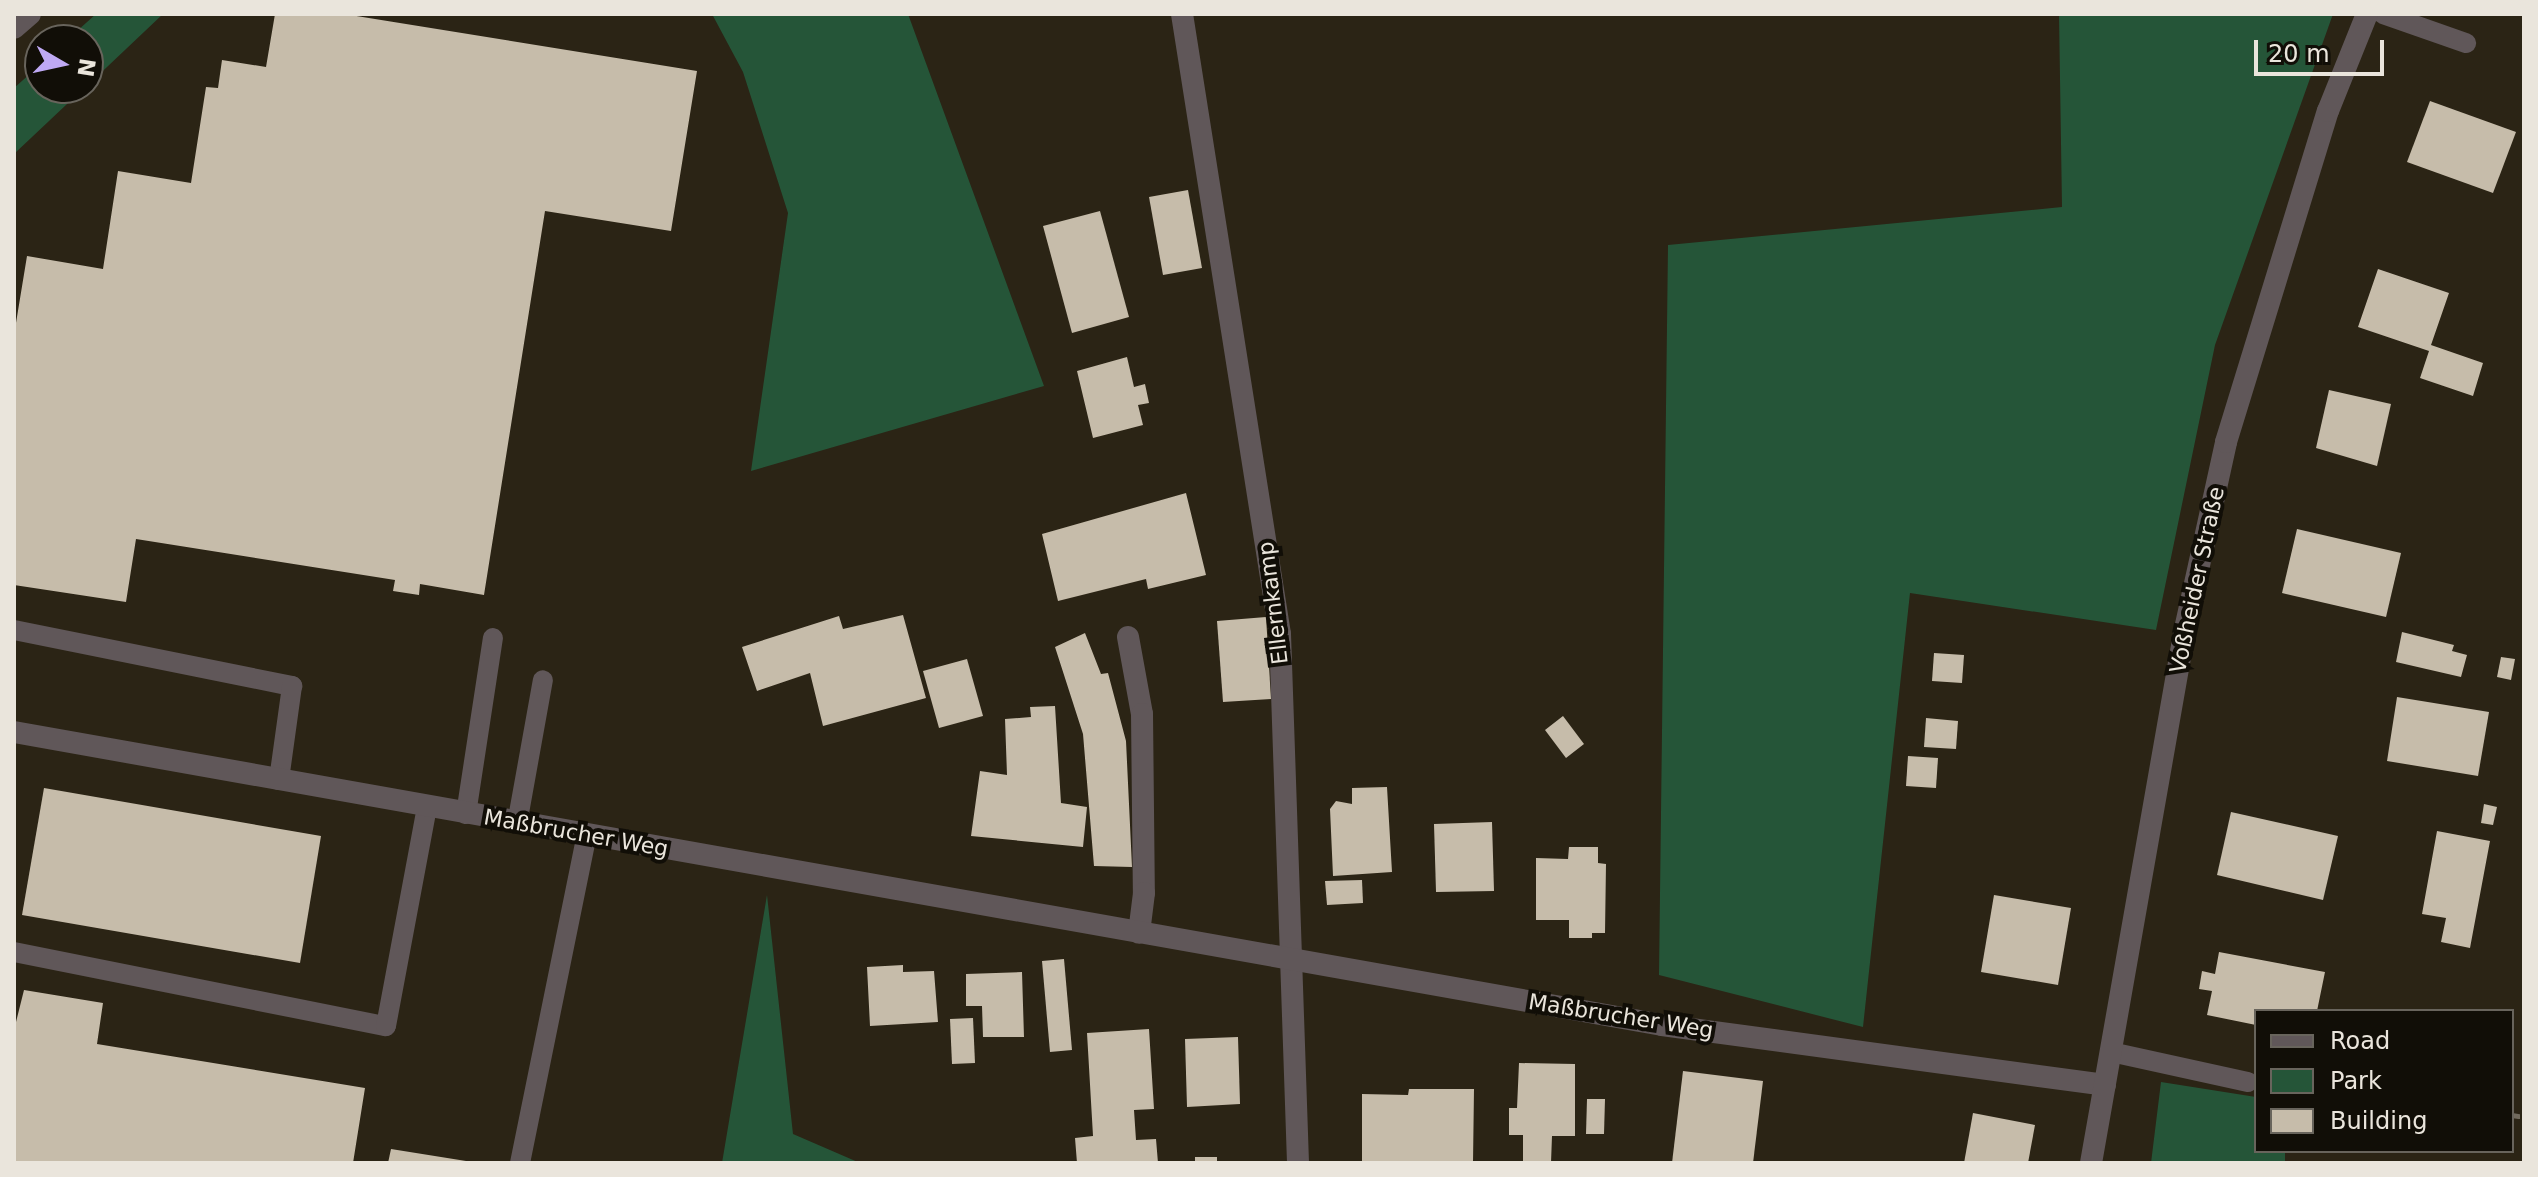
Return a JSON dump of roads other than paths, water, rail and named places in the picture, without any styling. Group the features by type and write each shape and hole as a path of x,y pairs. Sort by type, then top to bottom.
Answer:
{"street":[{"path":"14,28 30,14"},
{"name":"Ellernkamp","path":"1182,14 1280,634 1298,1163"},
{"name":"Voßheider Straße","path":"2091,1163 2185,629 2226,442 2328,111 2367,14"},
{"path":"1128,637 1142,714 1144,893 1139,933"},
{"name":"Maßbrucher Weg","path":"14,732 517,824 1662,1025 2105,1085"}],"lane":[{"path":"2383,14 2466,43"},
{"path":"14,630 292,686 279,780"},
{"path":"466,814 493,638"},
{"path":"517,824 543,680"},
{"path":"14,952 386,1026 427,807"},
{"path":"520,1163 587,835"},
{"path":"2111,1052 2248,1082"}]}
